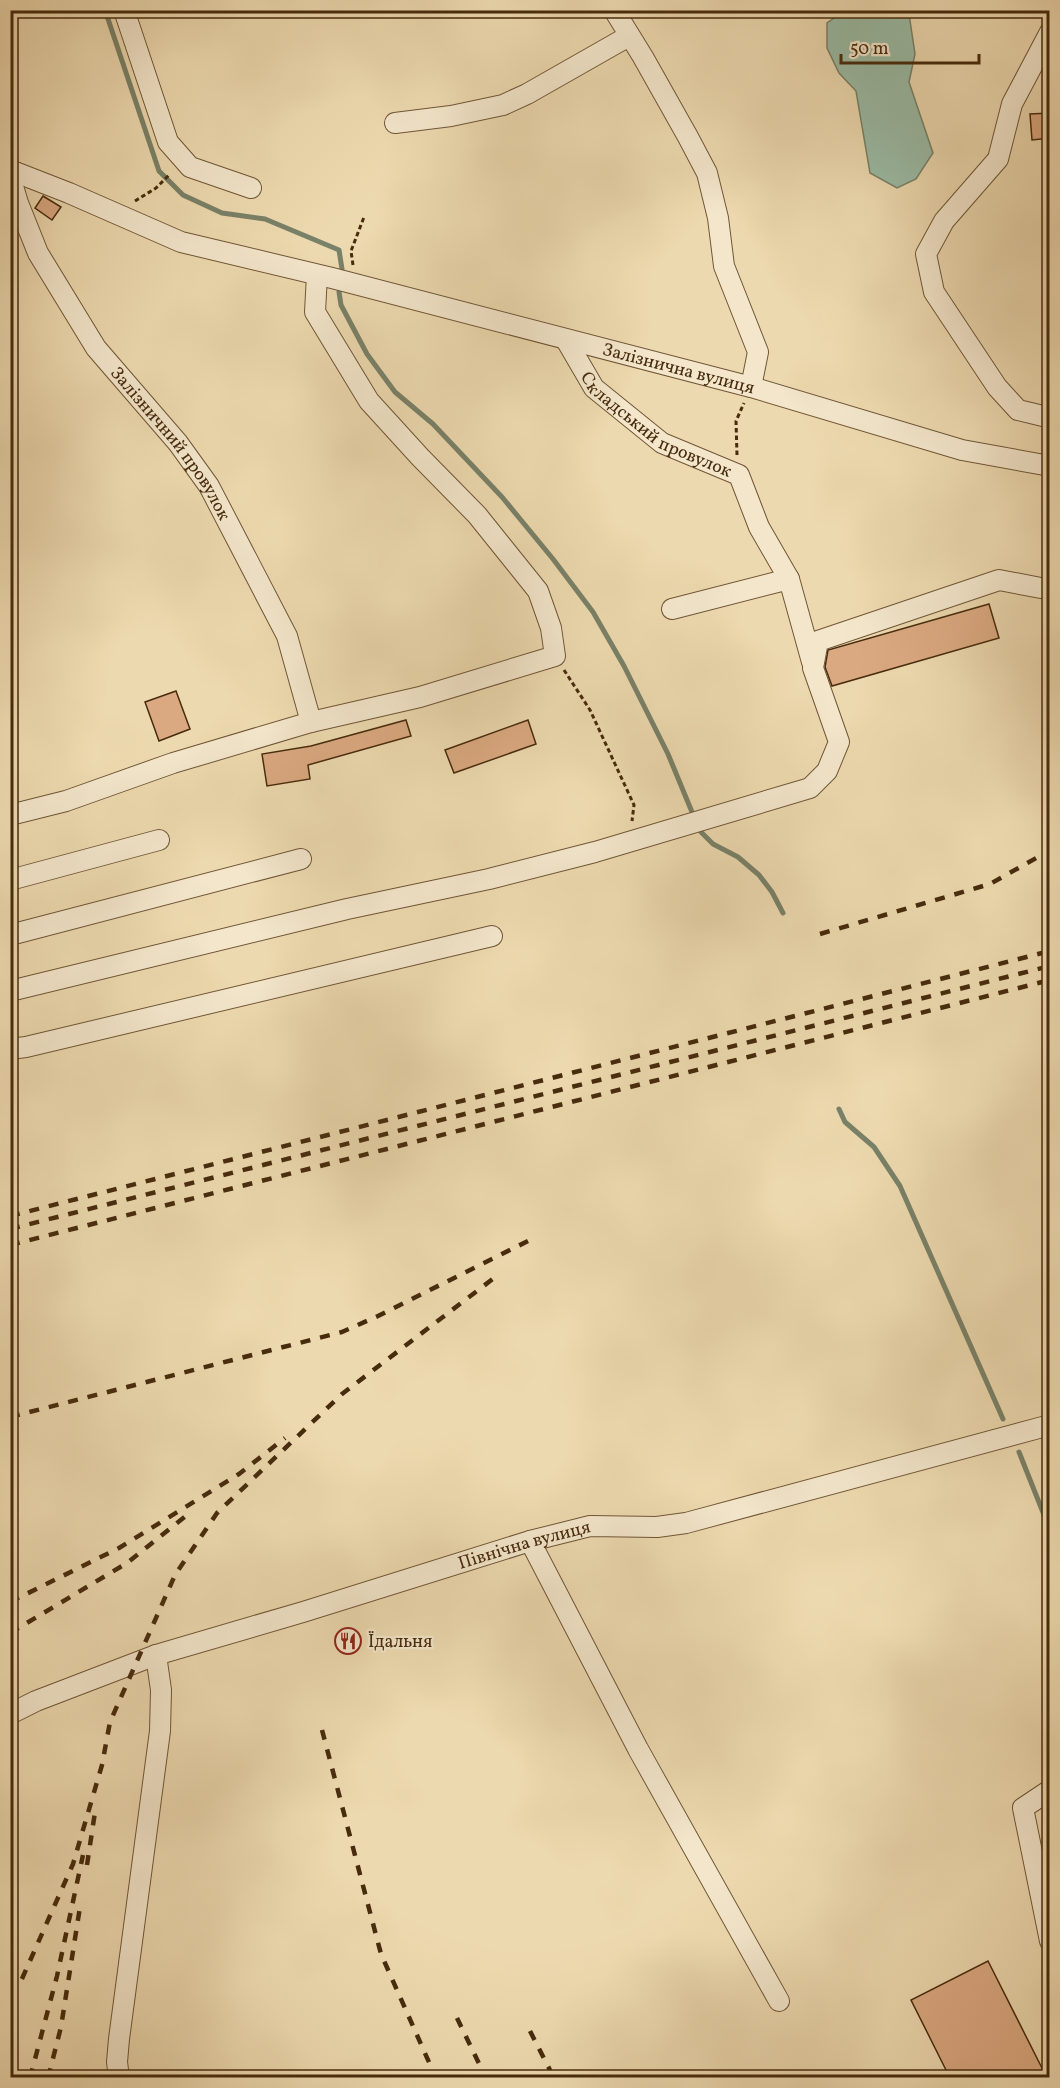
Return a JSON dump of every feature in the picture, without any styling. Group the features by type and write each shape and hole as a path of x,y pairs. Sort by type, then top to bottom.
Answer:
{"street":[{"path":"124,10 168,142 190,166 250,188"},
{"name":"Залізнична вулиця","path":"10,170 181,242 338,280 751,387 758,352 724,266 718,218 707,173 643,57 614,10"},
{"path":"1050,32 1012,104 998,159 944,221 926,254 934,292 997,387 1018,410 1043,416 1050,415"},
{"path":"395,123 451,116 502,105 527,94 629,36"},
{"name":"Залізничний провулок","path":"10,176 38,253 96,348 178,443 209,486 287,636 311,722"},
{"path":"10,815 66,801 173,763 311,722 420,697 555,656 551,628 538,591 477,515 369,401 315,312 338,280"},
{"name":"Складський провулок","path":"10,991 347,909 489,879 630,841 810,788 827,771 839,741 813,668 789,579 759,527 740,475 662,443 594,388 566,340"},
{"path":"751,387 962,450 1050,466"},
{"path":"672,609 789,579"},
{"path":"813,668 818,641 829,637 999,580 1050,588"},
{"path":"10,880 159,840"},
{"path":"10,935 301,859"},
{"path":"10,1049 492,936"},
{"name":"Північна вулиця","path":"10,1714 36,1701 156,1655 303,1612 530,1540 590,1526 657,1527 686,1523 1050,1425"},
{"path":"530,1540 638,1749 779,2001"},
{"path":"119,2078 117,2062 119,2038 160,1731 161,1690 156,1655"},
{"path":"1050,1790 1023,1808 1050,1941"}],"path":[{"path":"156,188 173,171"},
{"path":"338,280 364,217"},
{"path":"740,475 735,446 736,421 751,387"},
{"path":"555,656 590,710 634,805 630,841"}],"shaded area":[{"path":"844,11 902,11 909,14 915,54 909,82 933,153 916,179 897,188 870,173 856,91 839,73 827,48 827,23"}],"building":[{"path":"1050,113 1050,138 1032,140 1030,114"},
{"path":"43,196 61,207 52,220 35,208"},
{"path":"989,604 999,638 832,686 825,667 828,650"},
{"path":"176,691 190,729 159,741 145,702"},
{"path":"406,720 411,736 308,765 310,779 267,786 262,754 311,746"},
{"path":"528,720 536,744 454,773 445,750"},
{"path":"988,1961 1047,2078 950,2078 911,2000"}],"waterway":[{"path":"105,10 159,171 183,195 222,213 265,219 339,250 342,269"},
{"path":"339,292 341,305 367,354 395,392 433,424 502,497 593,612 624,666 668,754 692,812"},
{"path":"701,832 713,844 738,857 759,875 772,892 783,913"},
{"path":"839,1109 845,1122 874,1147 900,1186 1003,1419"},
{"path":"1019,1452 1050,1530"}],"railway":[{"path":"820,934 990,884 1050,848"},
{"path":"10,1216 1050,951"},
{"path":"10,1229 1050,966"},
{"path":"10,1245 1050,980"},
{"path":"10,1417 342,1332 528,1241"},
{"path":"10,1995 21,1981 73,1864 102,1765 110,1722 175,1575 217,1513 342,1394 494,1278"},
{"path":"10,1602 119,1548 239,1474 285,1438"},
{"path":"10,1633 127,1563 192,1511"},
{"path":"322,1730 381,1954 436,2078"},
{"path":"87,1865 95,1812"},
{"path":"30,2078 57,1976 83,1855"},
{"path":"48,2078 61,2027 80,1907"},
{"path":"457,2018 486,2078"},
{"path":"530,2031 554,2078"}],"place":[{"name":"Їдальня","path":"348,1641"}]}
